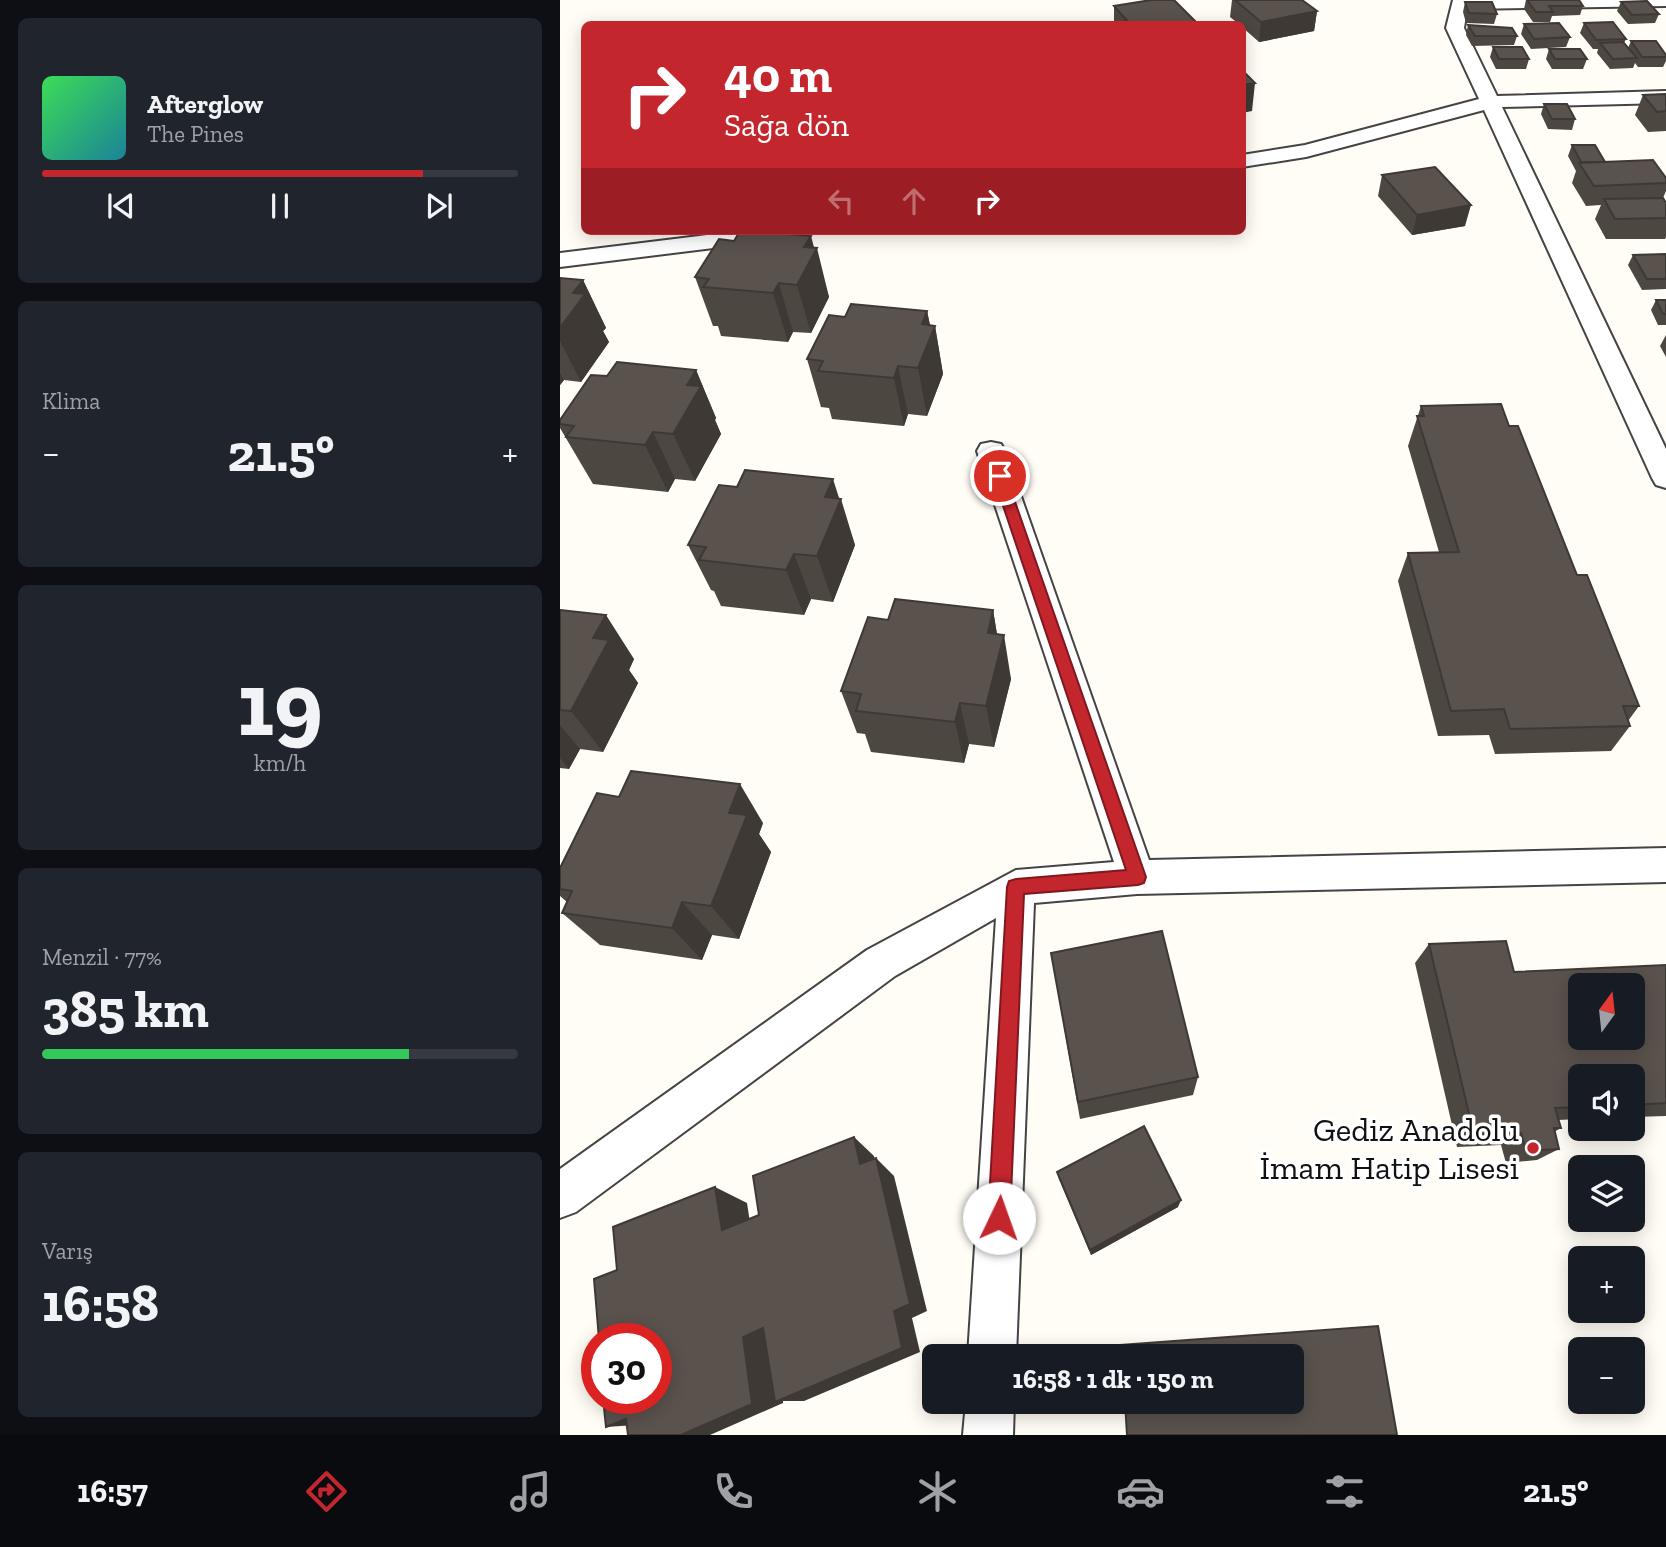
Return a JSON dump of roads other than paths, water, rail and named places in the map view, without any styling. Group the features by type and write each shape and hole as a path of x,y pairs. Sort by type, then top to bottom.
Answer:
{"street":[{"path":"1666,1 1459,4 1455,28 1666,478"},
{"path":"1246,160 1306,151 1491,102 1666,97"},
{"path":"560,260 762,235"},
{"path":"991,451 1138,877"},
{"path":"560,1196 881,963 1016,887 1138,877 1666,865"},
{"path":"993,1344 1016,887"},
{"path":"988,1435 989,1414"}],"place":[{"name":"Gediz Anadolu İmam Hatip Lisesi","path":"1533,1148"}]}
